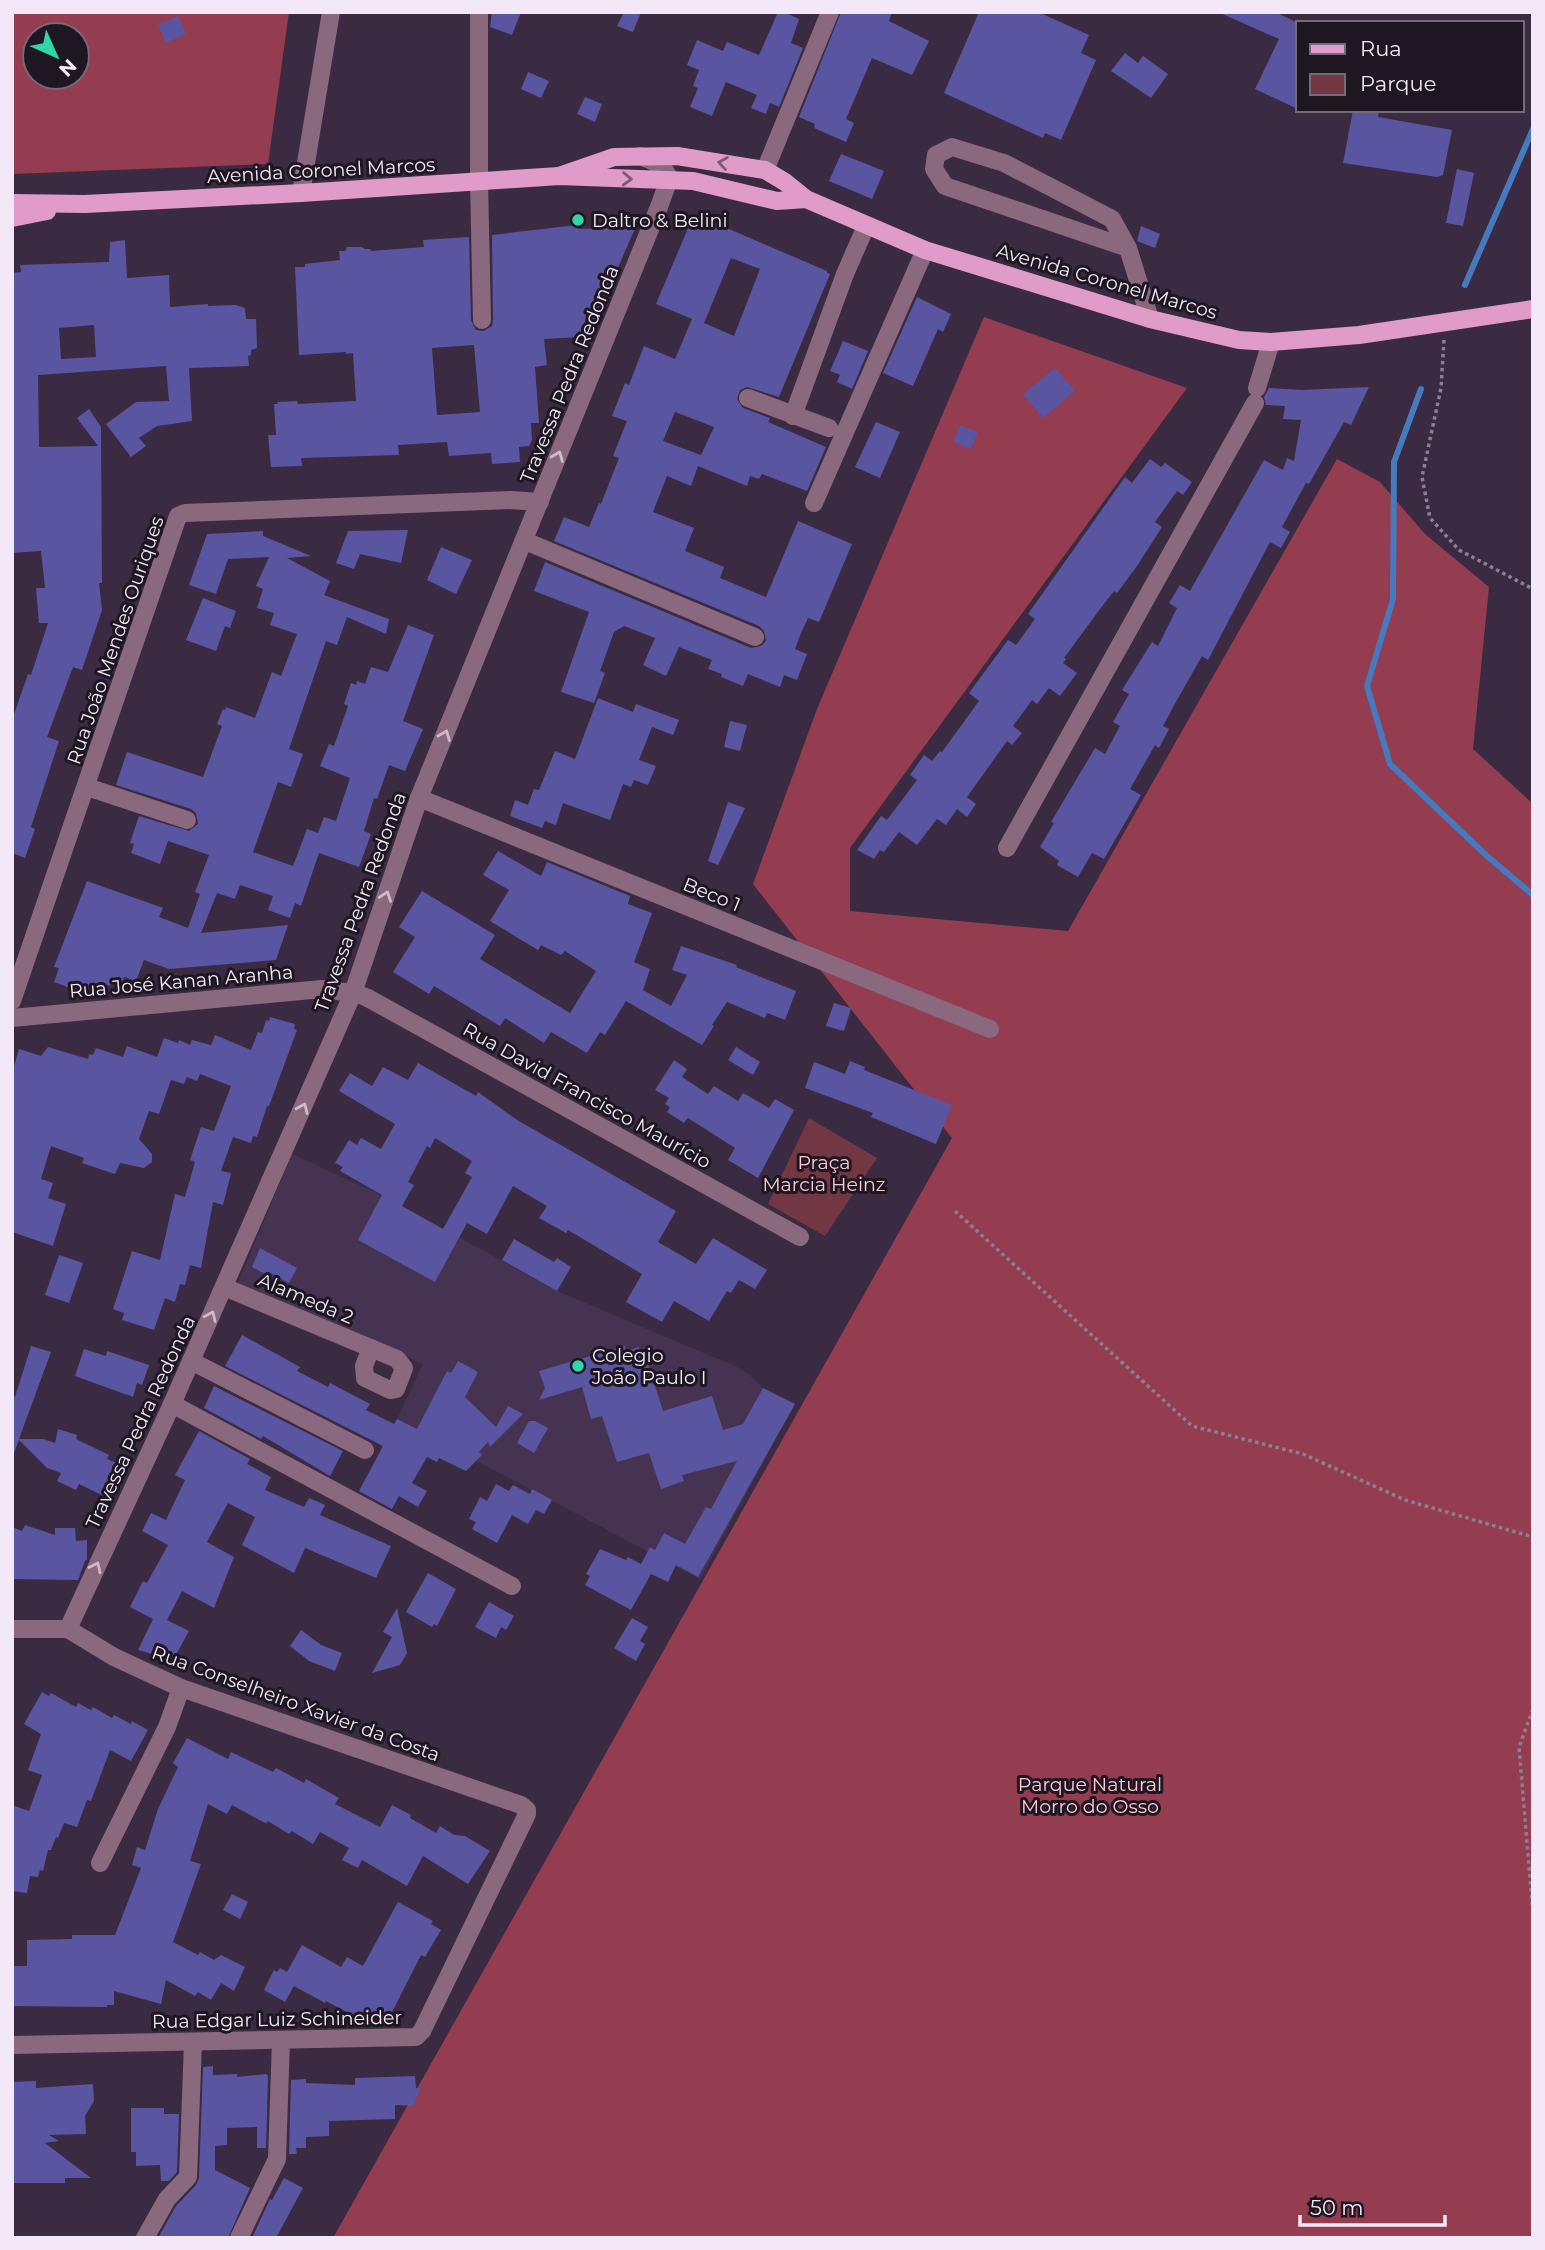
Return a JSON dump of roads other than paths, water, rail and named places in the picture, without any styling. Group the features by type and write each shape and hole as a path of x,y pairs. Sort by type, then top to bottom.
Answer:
{"main road":[{"name":"Avenida Coronel Marcos","path":"559,176 614,157 640,156 677,156 765,170 785,182 806,200 925,250 1150,319 1239,340 1272,342 1359,335 1533,309"},
{"name":"Avenida Coronel Marcos","path":"12,203 85,204 559,176 693,181 777,201 806,200"},
{"name":"Avenida Coronel Marcos","path":"12,218 85,204"}],"street":[{"path":"301,193 331,12"},
{"path":"480,12 482,320"},
{"path":"765,170 830,12"},
{"path":"1128,248 945,186 934,169 936,155 953,147 1004,163 1112,219 1128,248 1150,319"},
{"path":"640,156 662,166 669,180"},
{"name":"Travessa Pedra Redonda","path":"68,1629 225,1287 353,993 419,798 669,180"},
{"path":"793,416 845,274 866,226"},
{"path":"814,503 925,250"},
{"path":"1007,848 1256,395 1272,342"},
{"path":"748,398 829,428"},
{"name":"Rua João Mendes Ouriques","path":"12,1001 178,516 185,513 470,502 540,502"},
{"path":"525,541 755,637"},
{"path":"87,787 187,820"},
{"name":"Beco 1","path":"419,798 990,1029"},
{"name":"Rua José Kanan Aranha","path":"12,1018 322,989 353,993"},
{"name":"Rua David Francisco Maurício","path":"353,993 800,1237"},
{"name":"Alameda 2","path":"225,1287 371,1348"},
{"path":"191,1361 365,1450"},
{"path":"172,1404 512,1586"},
{"path":"12,1629 68,1629"},
{"name":"Rua Conselheiro Xavier da Costa","path":"68,1629 114,1657 181,1688 521,1805 527,1810"},
{"path":"100,1863 167,1727 181,1688"},
{"name":"Rua Edgar Luiz Schineider","path":"12,2045 411,2038 419,2034 526,1817 527,1810"},
{"path":"239,2238 277,2159 281,2040"},
{"path":"145,2238 167,2199 188,2177 193,2042"}],"waterway":[{"path":"1465,285 1533,129"},
{"path":"1421,389 1394,462 1393,599 1367,686 1390,764 1487,856 1533,895"}],"place":[{"name":"Daltro & Belini","path":"578,220"},
{"name":"Colegio João Paulo I","path":"578,1366"}],"park label":[{"name":"Praça Marcia Heinz","path":"824,1173"},
{"name":"Parque Natural Morro do Osso","path":"1090,1795"}]}
